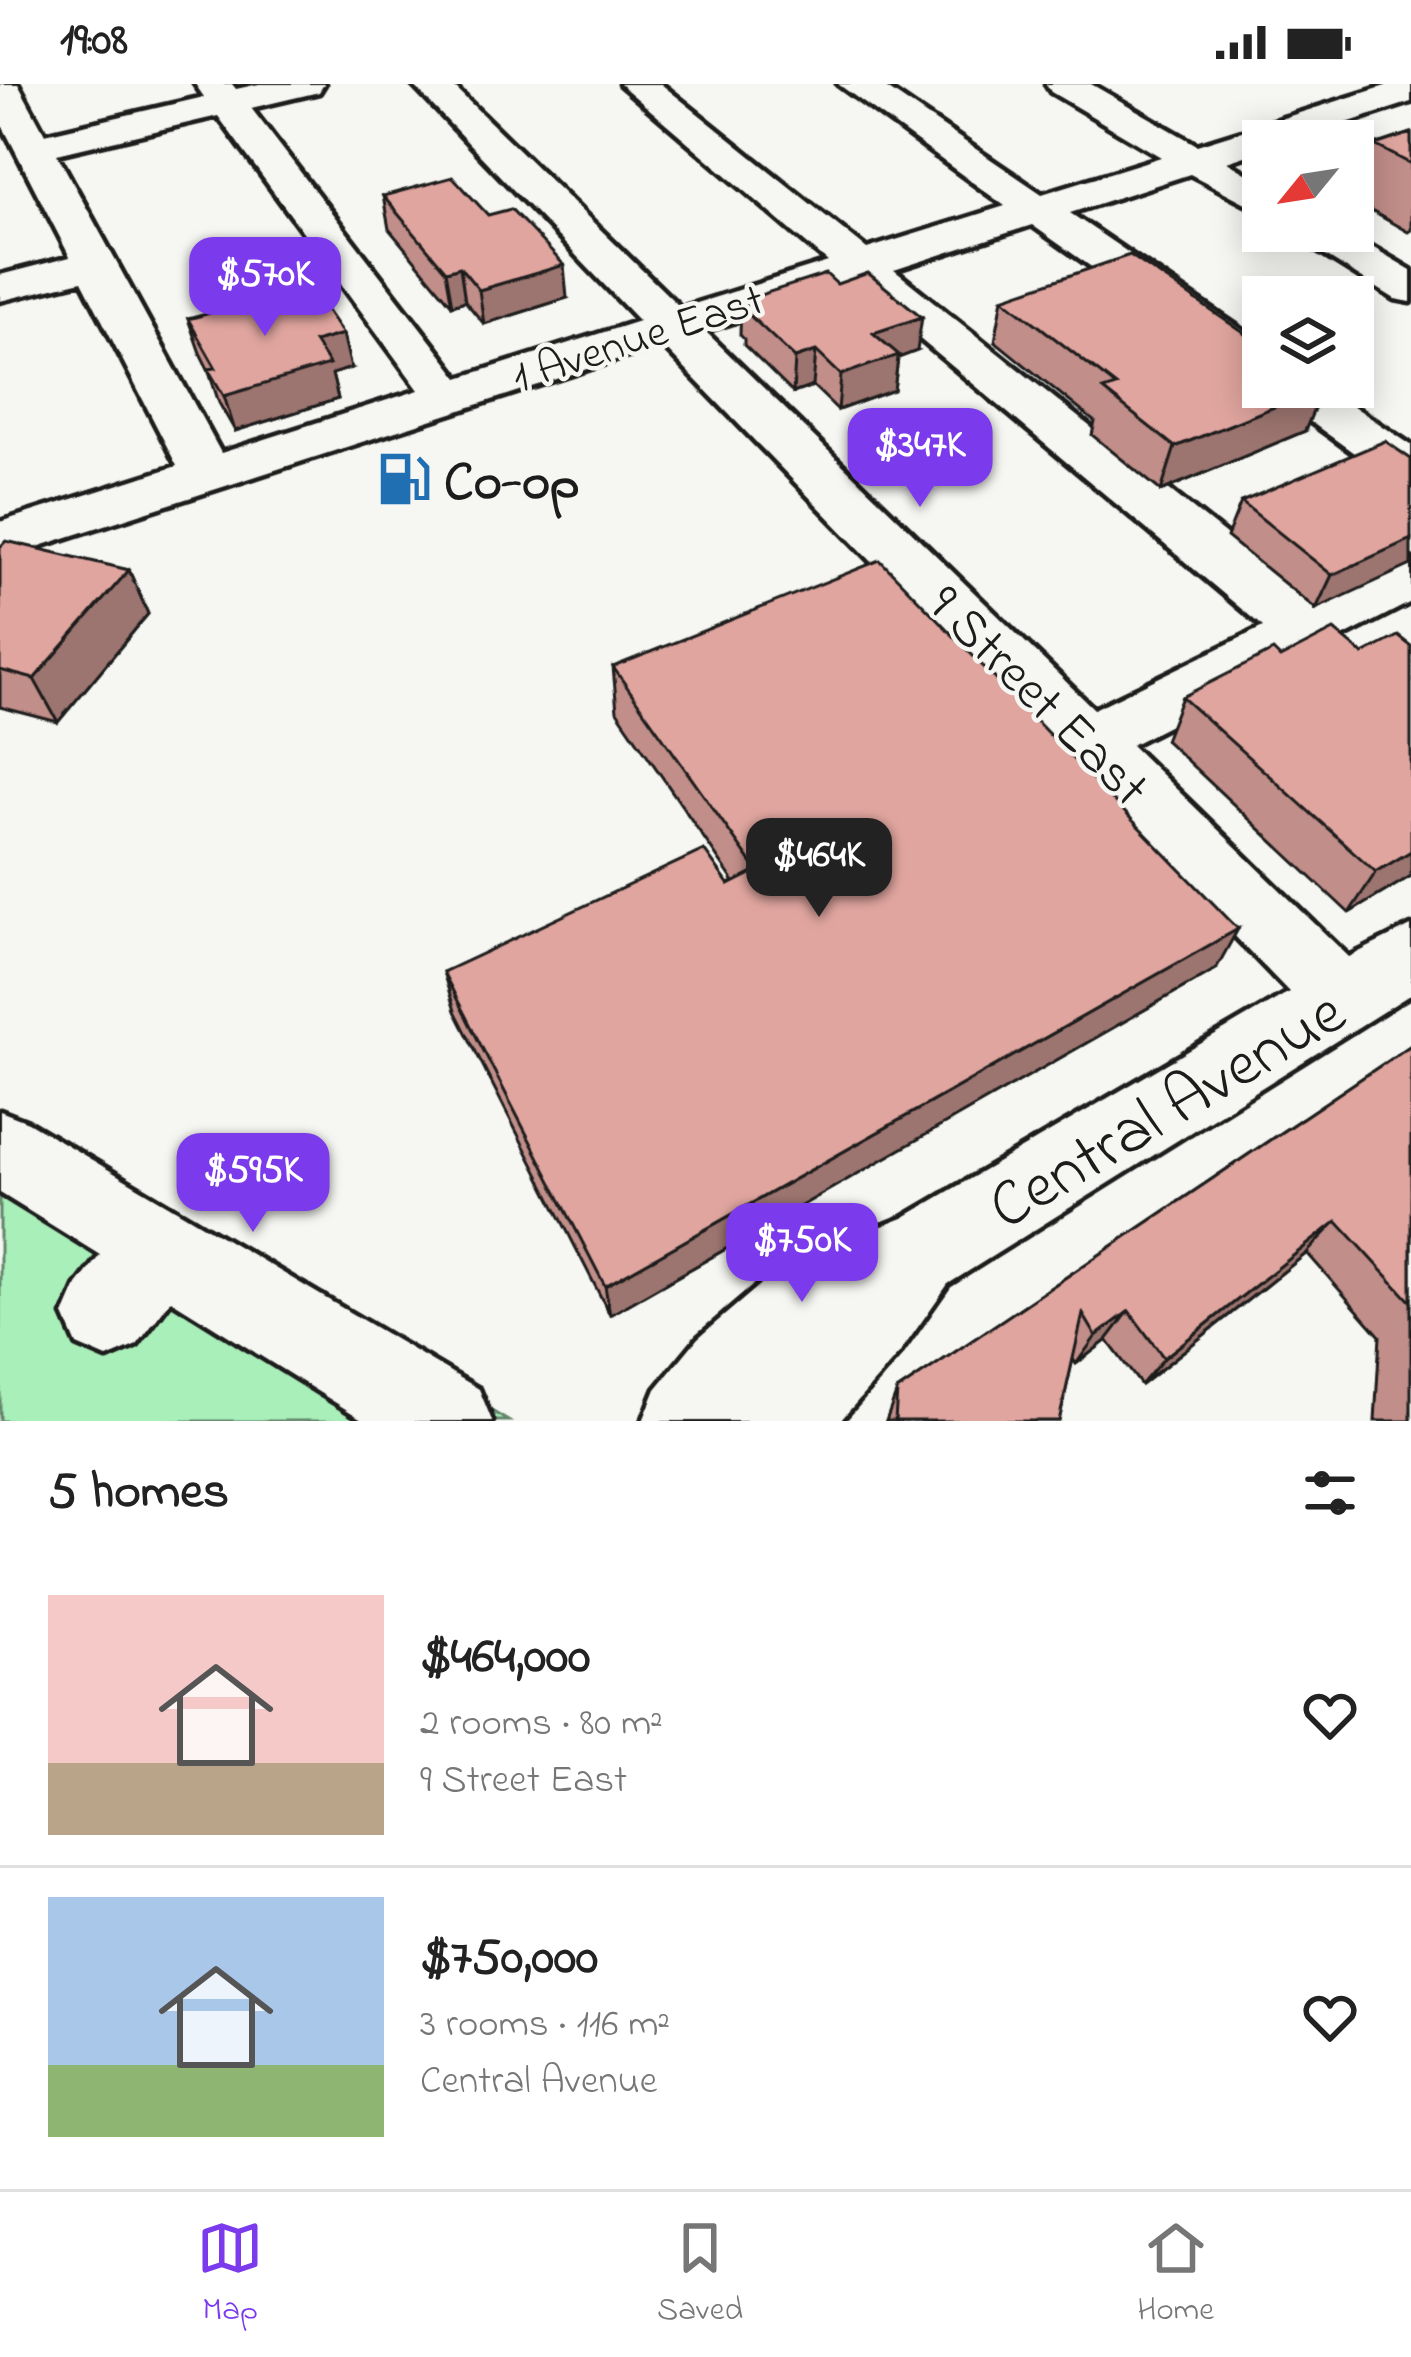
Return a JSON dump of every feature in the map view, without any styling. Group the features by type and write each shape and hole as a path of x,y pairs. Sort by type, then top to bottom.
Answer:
{"street":[{"path":"34,148 220,93 306,84"},
{"name":"9 Street East","path":"430,84 1344,1000"},
{"path":"638,84 1304,629"},
{"path":"856,84 1242,351"},
{"path":"1064,84 1242,187"},
{"path":"1292,84 1394,138"},
{"path":"0,85 207,475"},
{"name":"1 Avenue East","path":"0,541 1411,90"},
{"path":"220,93 449,397"},
{"path":"1350,252 1411,289"},
{"path":"0,288 94,263"},
{"path":"1323,408 1411,469"},
{"path":"1086,740 1411,578"},
{"name":"Central Avenue","path":"688,1421 736,1360 833,1286 869,1267 919,1255 1411,957"},
{"path":"0,1149 447,1421"},
{"path":"107,1315 159,1247"},
{"name":"Central Avenue","path":"785,1421 827,1366 868,1324 919,1255"}],"green space":[{"path":"0,1111 508,1421 0,1421"}],"building":[{"path":"1411,133 1411,164 1375,145"},
{"path":"453,177 488,215 511,209 564,265 479,290 460,267 446,271 383,196"},
{"path":"1130,255 1242,332 1242,408 1271,408 1175,447 1103,390 1116,386 1003,298"},
{"path":"868,273 922,317 873,333 899,355 841,375 816,351 795,358 745,311 750,309 741,301 826,274 837,284"},
{"path":"310,286 343,334 314,342 329,365 224,396 208,369 216,368 188,319"},
{"path":"1385,441 1411,459 1411,539 1332,575 1241,502"},
{"path":"6,541 129,570 34,679 0,670 0,547"},
{"path":"880,560 1238,929 605,1286 443,972 704,850 729,885 757,871 613,667"},
{"path":"1334,630 1363,654 1398,636 1411,646 1411,851 1376,872 1182,697 1273,651 1280,658"},
{"path":"1411,1045 1411,1302 1337,1221 1164,1358 1129,1311 1096,1336 1083,1314 1059,1421 895,1421 897,1391"}],"place":[{"name":"Co-op","path":"404,479"}]}
